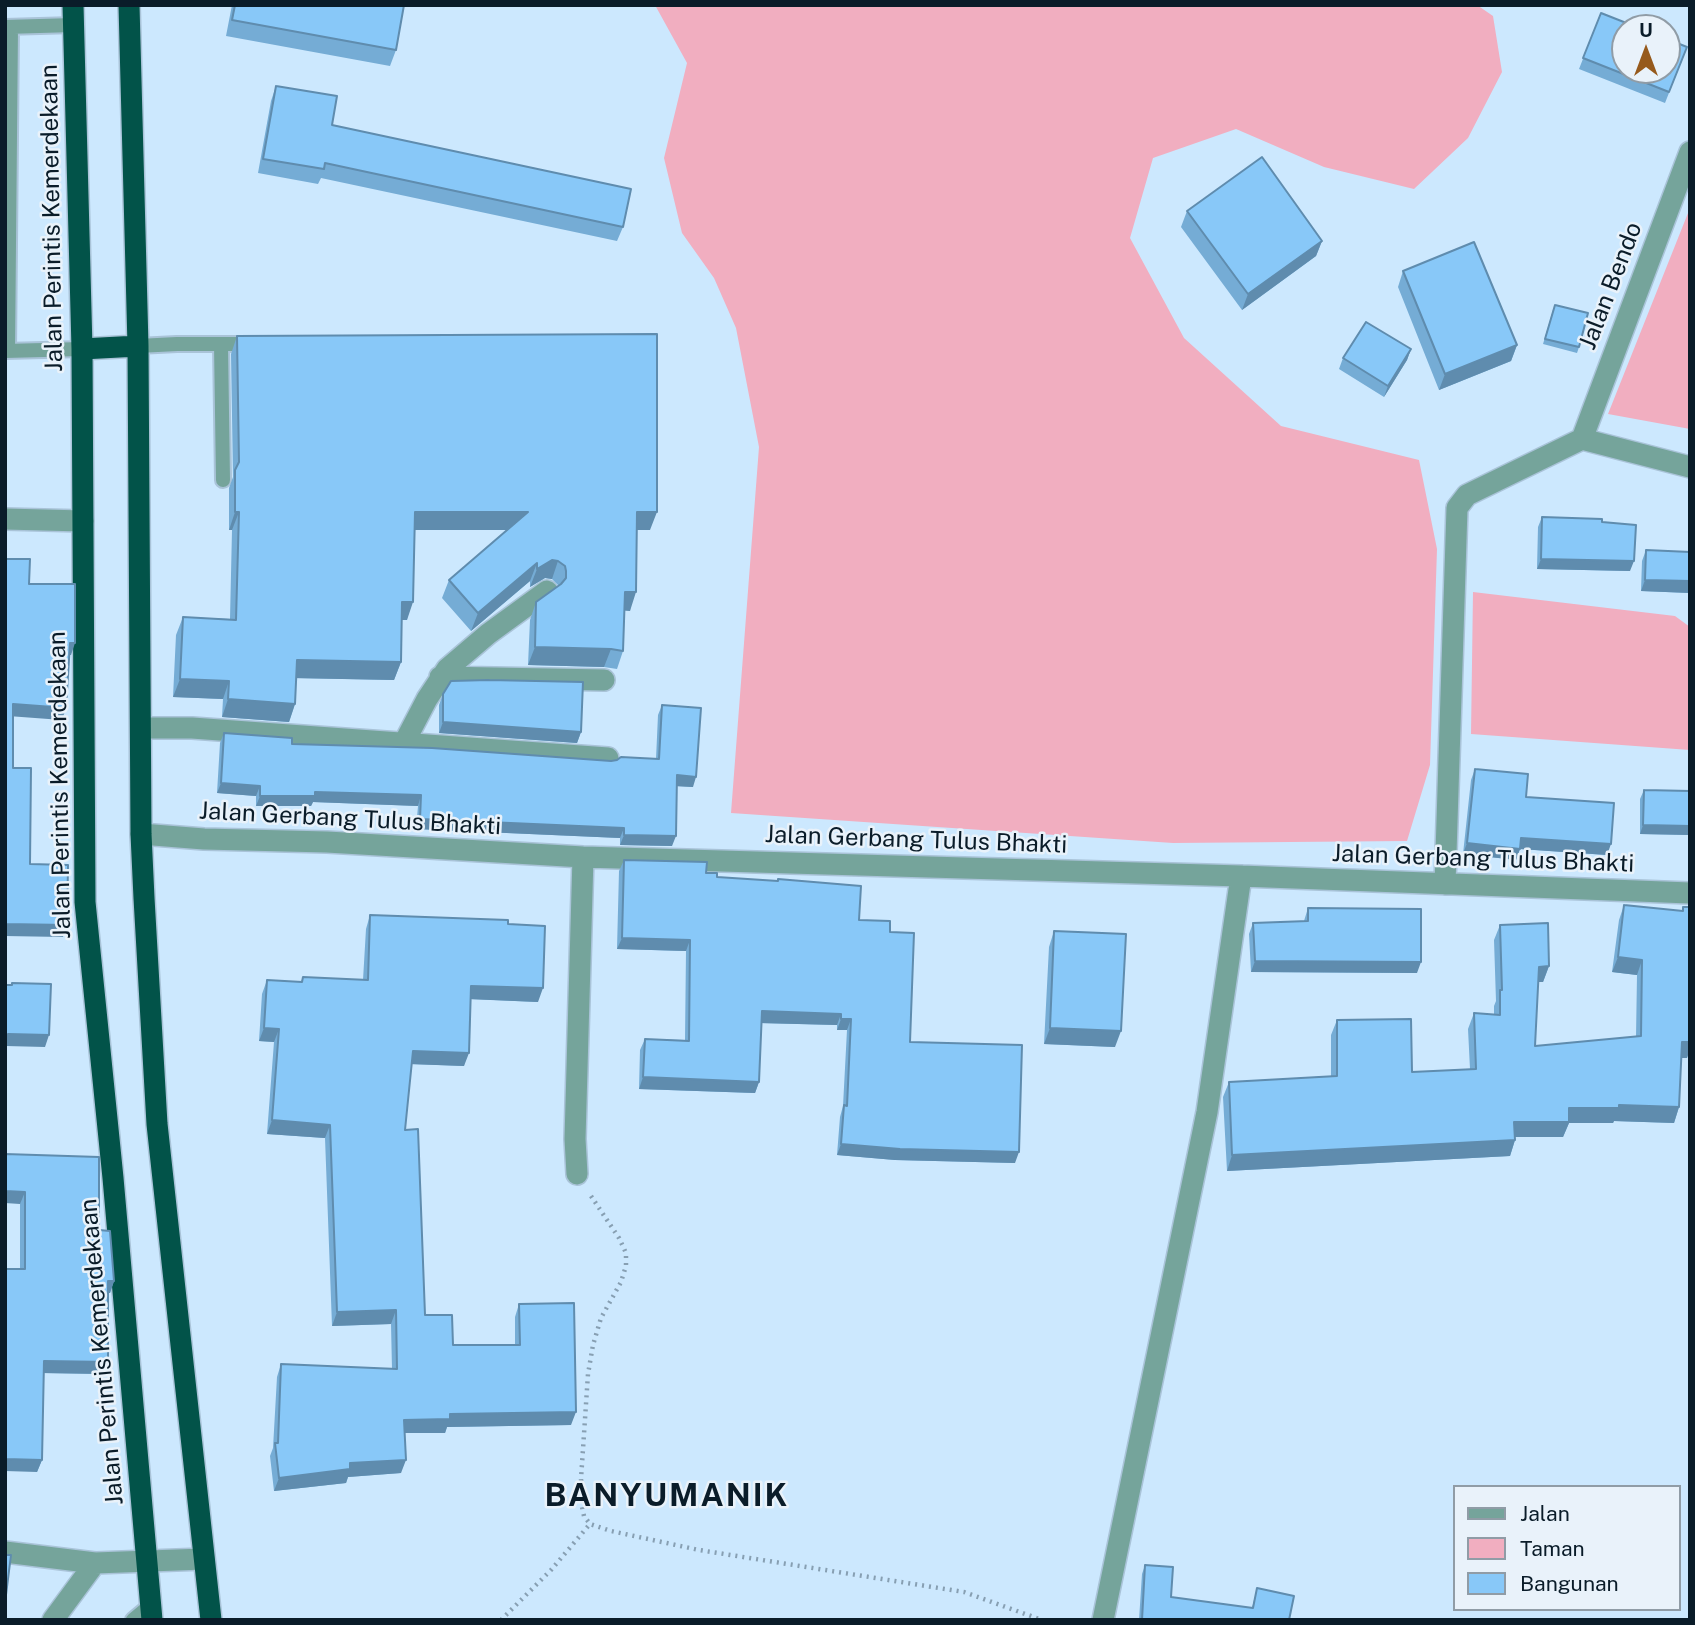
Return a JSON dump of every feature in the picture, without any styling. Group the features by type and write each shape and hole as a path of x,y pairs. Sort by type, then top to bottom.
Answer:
{"highway":[{"path":"129,5 138,346 141,834 157,1124 211,1620"},
{"name":"Jalan Perintis Kemerdekaan","path":"73,15 82,349 85,902 152,1612"},
{"path":"82,349 138,346"}],"street":[{"name":"Jalan Bendo","path":"1582,439 1690,152"},
{"path":"1445,884 1457,508 1466,495 1582,439 1690,467"},
{"path":"5,519 83,521"},
{"path":"404,743 427,699 447,669 547,590"},
{"path":"440,677 604,680"},
{"path":"141,728 192,728 608,758"},
{"name":"Jalan Gerbang Tulus Bhakti","path":"141,834 583,857 1241,876 1690,893"},
{"path":"577,1174 575,1139 583,857"},
{"path":"1103,1620 1207,1112 1241,876"},
{"path":"5,1552 95,1563 204,1559"},
{"path":"53,1620 95,1563"}],"lane":[{"path":"73,15 8,27 7,351 82,349"},
{"path":"221,344 223,480"},
{"path":"138,346 262,344"},
{"path":"133,1620 152,1612"}],"path":[{"path":"577,1174 626,1252 626,1266 621,1282 601,1318 588,1374 581,1479 582,1507 590,1524 699,1550 964,1592 1042,1620"},
{"path":"501,1620 551,1570 590,1524"}],"green space":[{"path":"655,5 1477,5 1493,16 1502,72 1468,138 1414,189 1324,167 1236,129 1153,158 1130,238 1184,338 1281,426 1419,460 1437,549 1430,765 1407,841 1173,843 731,813 759,447 736,328 714,278 682,233 664,158 687,63"},
{"path":"1690,208 1690,429 1608,414"},
{"path":"1473,592 1675,616 1690,627 1690,750 1471,734"}],"building":[{"path":"235,5 404,5 396,50 232,20"},
{"path":"1601,13 1611,17 1611,69 1583,58"},
{"path":"1681,45 1687,47 1681,62"},
{"path":"1649,84 1672,84 1669,92"},
{"path":"276,86 337,96 332,125 631,189 623,227 325,163 324,169 263,159"},
{"path":"1262,157 1322,241 1248,294 1187,211"},
{"path":"1474,242 1517,345 1445,374 1403,271"},
{"path":"1555,305 1588,313 1579,347 1545,339"},
{"path":"1366,322 1411,349 1388,386 1343,358"},
{"path":"657,334 657,512 637,512 636,592 625,592 623,651 535,647 536,602 566,578 565,566 558,561 552,560 537,569 537,563 478,613 449,580 528,512 415,512 413,602 402,602 401,662 297,660 295,704 228,699 229,681 180,679 183,617 236,620 239,512 235,512 235,470 239,462 237,336"},
{"path":"1542,517 1602,519 1602,522 1636,525 1634,561 1541,559"},
{"path":"1646,550 1690,552 1690,581 1645,580"},
{"path":"5,559 30,559 29,584 75,584 75,643 70,643 66,708 13,704 13,768 31,768 30,864 68,865 67,925 5,924"},
{"path":"451,681 583,682 581,732 443,722 443,694"},
{"path":"662,705 701,708 696,777 677,775 676,836 624,835 624,828 420,819 421,795 315,792 315,796 260,796 260,786 221,783 224,733 292,738 292,744 432,748 611,761 621,757 659,759"},
{"path":"1475,769 1528,774 1526,797 1614,803 1611,844 1521,838 1520,849 1467,843"},
{"path":"1644,790 1690,791 1690,826 1643,825"},
{"path":"624,860 707,862 706,873 717,873 717,877 861,886 859,920 890,921 890,932 914,933 910,1042 1022,1045 1019,1152 900,1149 841,1144 844,1105 847,1106 851,1019 841,1019 841,1014 762,1011 759,1082 643,1077 645,1039 689,1041 690,940 622,938"},
{"path":"1624,905 1683,911 1683,907 1690,907 1690,1042 1682,1042 1679,1107 1619,1105 1619,1108 1569,1108 1569,1122 1514,1122 1515,1140 1232,1155 1229,1082 1337,1076 1337,1020 1411,1019 1412,1072 1476,1069 1474,1013 1500,1015 1500,925 1548,923 1549,966 1539,967 1535,1046 1641,1036 1642,960 1618,957"},
{"path":"1308,908 1421,909 1421,962 1255,961 1253,923 1308,921"},
{"path":"370,915 508,920 508,924 545,926 543,988 471,986 469,1053 413,1051 405,1130 418,1129 425,1315 452,1315 453,1345 520,1345 519,1304 574,1303 576,1412 450,1414 450,1419 404,1420 406,1460 350,1463 350,1469 279,1478 275,1443 278,1443 281,1364 397,1369 396,1310 337,1312 330,1125 272,1120 279,1029 264,1028 267,980 302,982 303,977 368,980"},
{"path":"1054,931 1126,934 1121,1031 1050,1028"},
{"path":"51,984 49,1035 8,1034 8,1042 5,1042 5,985"},
{"path":"5,1154 99,1157 99,1230 110,1231 114,1281 108,1281 108,1362 44,1361 42,1460 5,1459 5,1269 25,1269 25,1192 5,1191"},
{"path":"5,1555 11,1555 5,1603"},
{"path":"1145,1565 1173,1567 1171,1597 1253,1608 1257,1588 1294,1596 1289,1620 1142,1620"}],"district":[{"name":"BANYUMANIK","path":"667,1496"}]}
